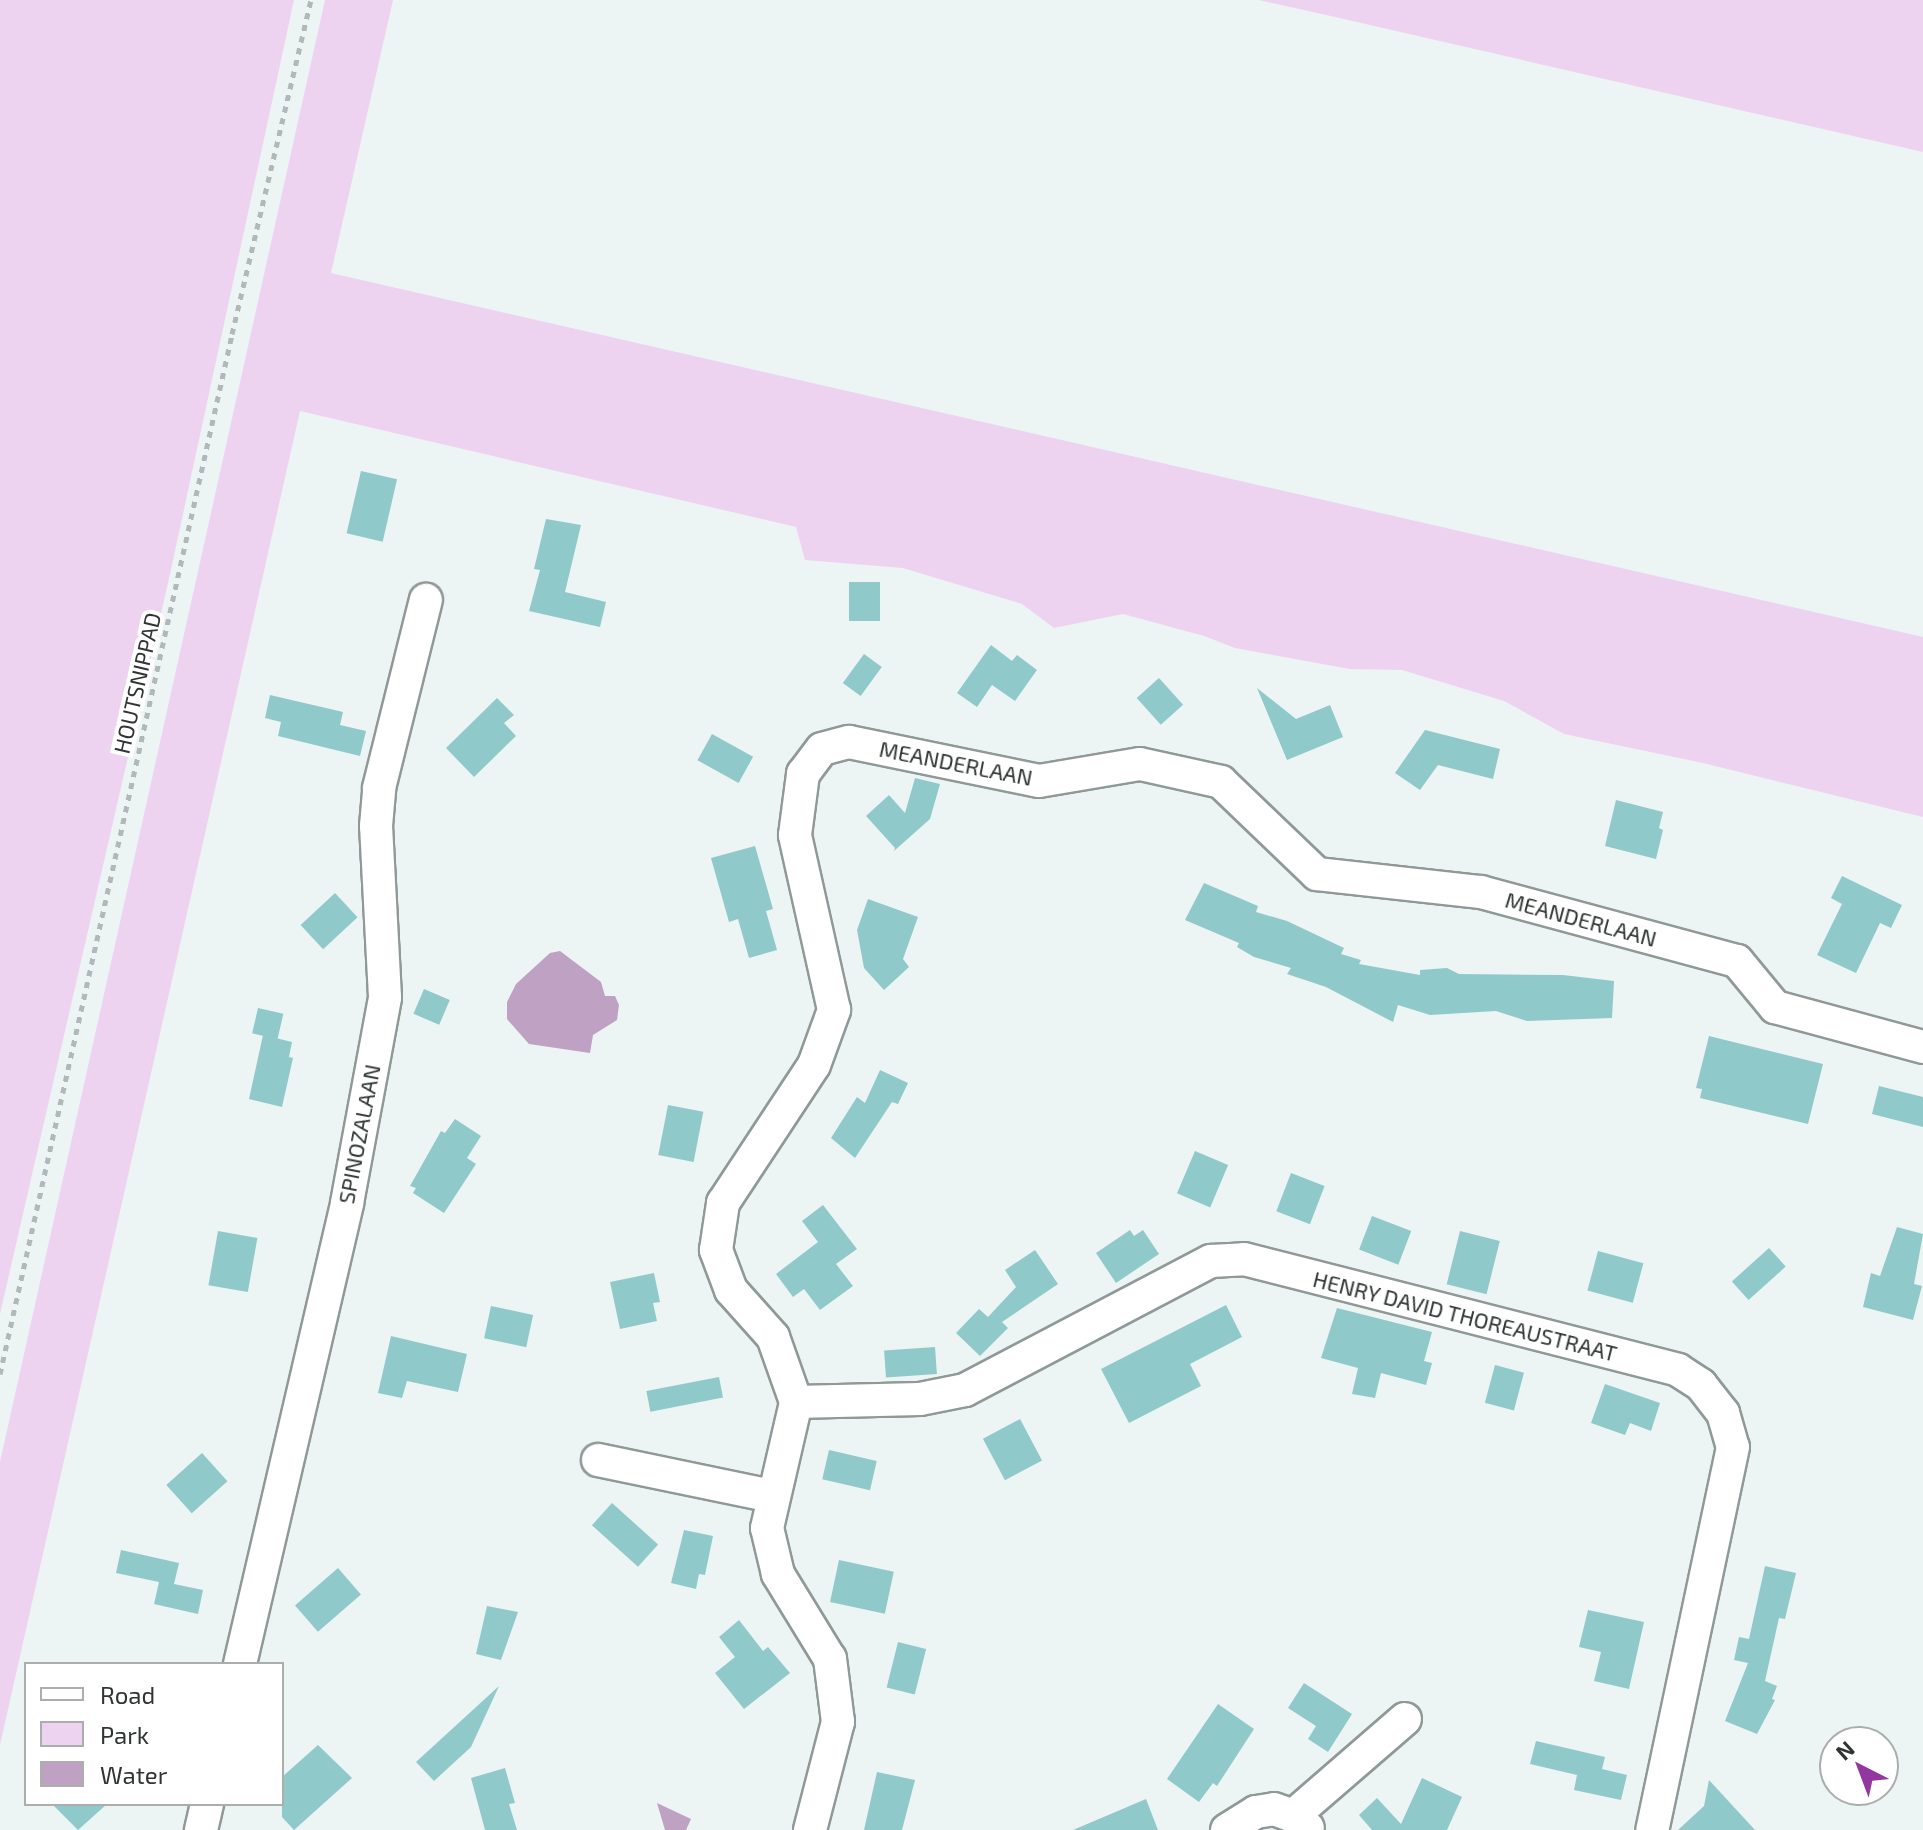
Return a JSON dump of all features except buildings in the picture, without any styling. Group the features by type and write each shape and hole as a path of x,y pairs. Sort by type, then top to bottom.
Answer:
{"street":[{"name":"SPINOZALAAN","path":"240,1662 347,1203 385,997 376,826 379,788 426,600"},
{"name":"MEANDERLAAN","path":"796,1402 773,1337 731,1290 716,1250 723,1203 814,1065 834,1010 795,835 803,774 822,749 849,742 1039,781 1140,764 1221,782 1317,874 1481,892 1737,961 1775,1007 1923,1047"},
{"name":"HENRY DAVID THOREAUSTRAAT","path":"796,1402 920,1399 965,1390 1211,1261 1244,1259 1678,1370 1701,1385 1723,1413 1733,1447 1652,1830"},
{"path":"796,1402 767,1528 778,1574 830,1659 838,1722 810,1830"},
{"path":"598,1460 772,1496"},
{"path":"1227,1830 1256,1812 1274,1809 1302,1823 1405,1719"},
{"path":"201,1830 207,1806"}],"path":[{"name":"HOUTSNIPPAD","path":"0,1374 232,334 311,0"}],"green space":[{"path":"0,0 294,0 170,574 0,1314"},
{"path":"325,0 393,0 331,273 1923,637 1923,817 1703,763 1564,734 1504,701 1402,670 1350,669 1235,648 1204,636 1123,614 1054,628 1022,604 903,568 805,560 796,527 300,411 0,1745 0,1462"},
{"path":"1259,0 1923,0 1923,152 1335,17"}],"water":[{"path":"560,951 601,982 605,996 615,996 619,1005 617,1020 593,1035 590,1053 529,1044 507,1019 507,1002 516,984 550,953"},
{"path":"657,1803 691,1819 686,1830 665,1830"}]}
